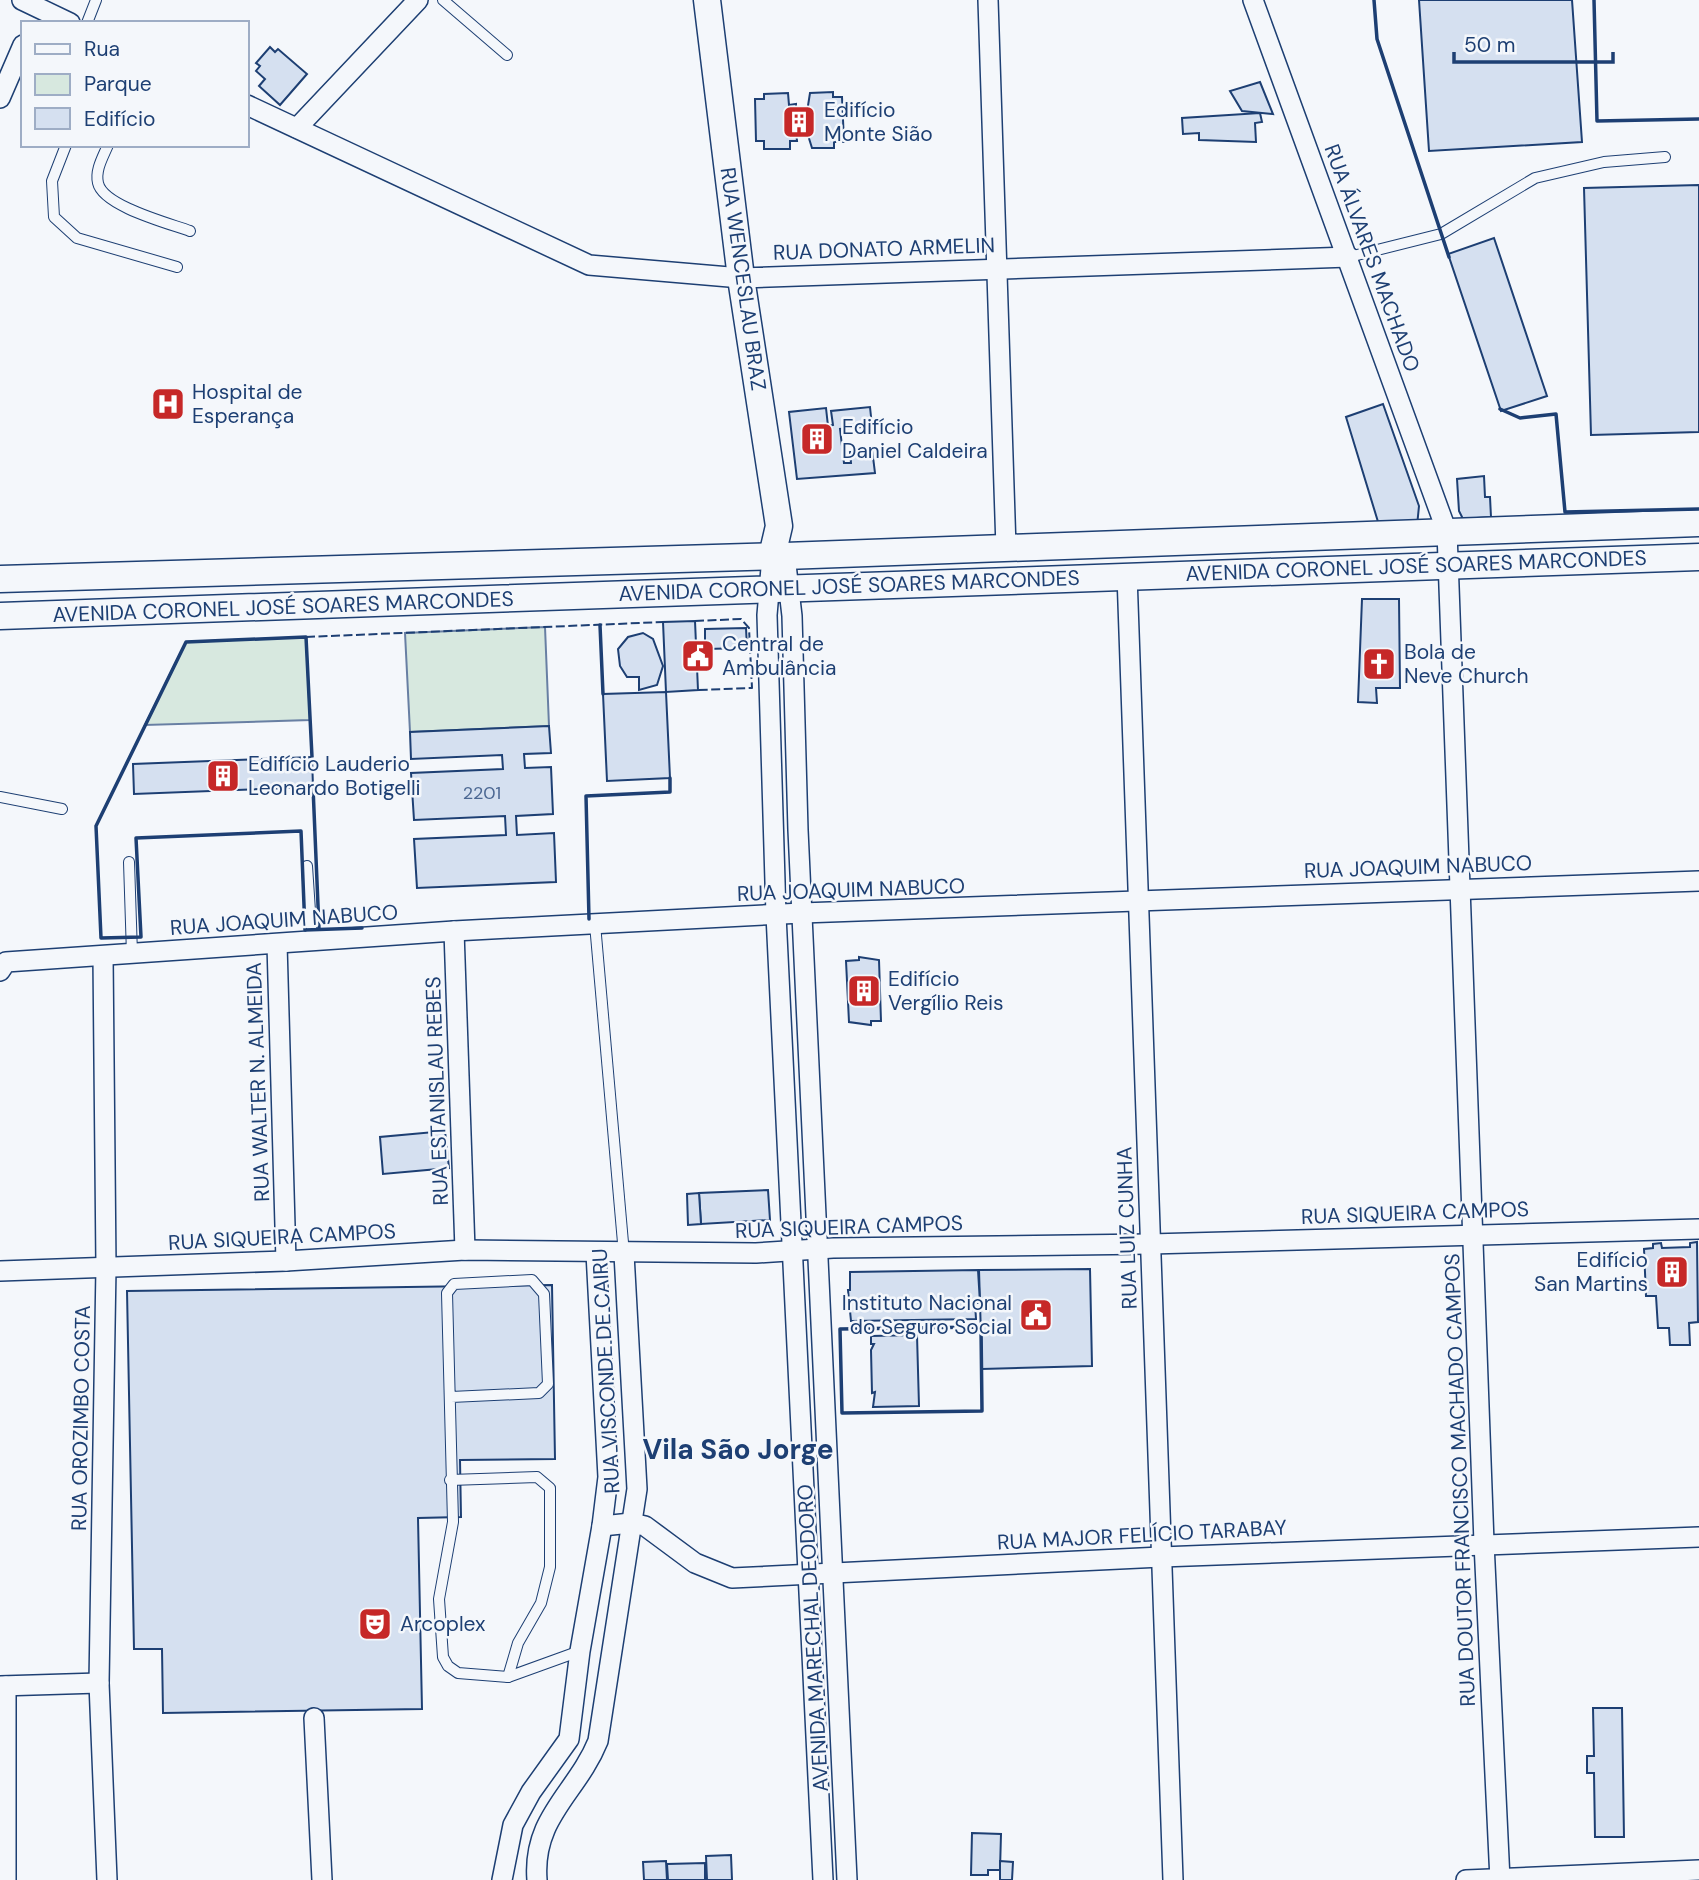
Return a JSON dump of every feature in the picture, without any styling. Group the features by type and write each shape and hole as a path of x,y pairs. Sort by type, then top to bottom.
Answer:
{"main road":[{"name":"RUA WENCESLAU BRAZ","path":"707,0 741,278 779,526 778,556"},
{"name":"AVENIDA CORONEL JOSÉ SOARES MARCONDES","path":"0,579 393,586 461,584 778,556 1699,523"},
{"path":"1138,575 1149,543"},
{"name":"AVENIDA CORONEL JOSÉ SOARES MARCONDES","path":"0,616 393,586 461,584 779,588 1699,557"}],"street":[{"path":"297,128 418,0"},
{"path":"988,0 1006,548"},
{"name":"RUA ÁLVARES MACHADO","path":"1253,0 1349,257 1447,532"},
{"path":"31,10 64,21"},
{"path":"0,98 21,50"},
{"name":"RUA DONATO ARMELIN","path":"248,105 589,265 741,278 995,267 1349,257"},
{"name":"RUA DOUTOR FRANCISCO MACHADO CAMPOS","path":"1447,532 1484,1544 1500,1879"},
{"name":"AVENIDA MARECHAL DEODORO","path":"778,556 802,913 847,1880"},
{"name":"RUA LUIZ CUNHA","path":"1138,575 1137,902 1173,1880"},
{"name":"AVENIDA MARECHAL DEODORO","path":"779,588 776,915 823,1880"},
{"name":"RUA JOAQUIM NABUCO","path":"3,966 103,956 454,931 802,913 1699,881"},
{"name":"RUA ESTANISLAU REBES","path":"454,931 465,1250"},
{"name":"RUA WALTER N. ALMEIDA","path":"276,944 286,1261"},
{"name":"RUA OROZIMBO COSTA","path":"103,956 106,1267 99,1683 107,1880"},
{"name":"RUA SIQUEIRA CAMPOS","path":"0,1271 286,1261 465,1250 624,1254 1150,1244 1699,1229"},
{"name":"RUA VISCONDE DE CAIRU","path":"502,1880 513,1825 531,1792 569,1739 580,1651 602,1526 608,1478 596,1253"},
{"name":"RUA VISCONDE DE CAIRU","path":"537,1880 535,1864 541,1834 564,1793 583,1772 598,1741 637,1489 624,1254"},
{"path":"602,1526 631,1523"},
{"name":"RUA MAJOR FELÍCIO TARABAY","path":"631,1523 645,1526 695,1563 732,1578 1161,1557 1699,1537"},
{"path":"6,1880 3,1686 99,1683"},
{"path":"314,1718 322,1880"},
{"path":"1466,1880 1699,1870"}],"lane":[{"path":"88,21 96,0"},
{"path":"443,0 507,55"},
{"path":"65,147 52,181 54,217 77,238 177,267"},
{"path":"107,147 98,169 98,185 110,201 190,231"},
{"path":"1349,257 1441,234 1535,178 1604,162 1665,157"},
{"path":"0,797 62,809"},
{"path":"129,862 132,954"},
{"path":"307,866 312,941"},
{"name":"RUA VISCONDE DE CAIRU","path":"595,924 624,1254"},
{"path":"451,1397 539,1394 545,1389 548,1384 544,1294 532,1280 454,1284 449,1288 450,1480 453,1522 439,1599 443,1657 448,1666 458,1672 508,1677 580,1651"},
{"path":"450,1480 537,1477 550,1488 550,1567 541,1603 517,1643 508,1677"}],"green space":[{"path":"545,627 549,726 410,732 405,633"},
{"path":"306,637 310,720 145,725 186,642"}],"building":[{"path":"1419,0 1572,0 1582,142 1429,151"},
{"path":"270,47 275,52 278,49 307,74 280,105 259,86 265,79 256,71 260,66 256,63"},
{"path":"1260,82 1273,114 1242,111 1230,91"},
{"name":"Edifício Monte Sião","path":"833,92 833,97 842,97 844,142 834,142 834,148 812,148 807,132 796,132 797,141 790,141 790,149 764,149 764,141 756,141 755,99 764,99 764,94 788,93 789,105 796,104 796,112 807,112 810,93"},
{"path":"1260,113 1262,122 1255,123 1256,142 1199,140 1199,133 1183,134 1182,118"},
{"path":"1699,185 1699,432 1591,435 1584,188"},
{"path":"1494,238 1547,396 1501,411 1448,254"},
{"path":"1383,404 1419,506 1417,526 1379,525 1346,417"},
{"name":"Edifício Daniel Caldeira","path":"870,407 872,426 840,429 844,463 851,463 850,452 872,449 875,473 797,479 789,412 826,408 828,426 833,425 831,411"},
{"path":"1484,476 1485,497 1490,497 1491,517 1463,519 1459,511 1457,479"},
{"name":"Bola de Neve Church","path":"1362,599 1399,599 1400,688 1376,688 1377,703 1358,702"},
{"path":"695,621 698,690 666,692 663,622"},
{"path":"746,628 747,648 705,649 705,629"},
{"path":"643,633 653,639 663,666 657,685 639,690 639,677 627,677 620,666 618,649 628,637"},
{"path":"666,692 670,778 607,781 603,694"},
{"path":"549,726 551,753 524,754 525,768 551,767 553,814 516,816 517,835 554,833 556,882 417,888 414,839 506,835 505,816 414,820 411,773 503,769 502,755 411,759 410,732"},
{"name":"Edifício Lauderio Leonardo Botigelli","path":"312,757 313,787 134,794 133,764"},
{"name":"Edifício Vergílio Reis","path":"859,957 879,960 881,1021 871,1021 871,1025 849,1022 846,961 859,960"},
{"path":"445,1131 449,1168 383,1174 380,1137"},
{"path":"768,1190 770,1220 701,1224 699,1193"},
{"path":"699,1193 701,1224 688,1225 687,1194"},
{"name":"Edifício San Martins","path":"1697,1242 1698,1322 1689,1323 1690,1345 1670,1345 1669,1328 1658,1328 1656,1296 1646,1296 1644,1249 1661,1243 1662,1248 1690,1247 1690,1243"},
{"name":"Instituto Nacional do Seguro Social","path":"1090,1269 1092,1366 982,1369 979,1270"},
{"path":"978,1270 980,1303 975,1303 976,1319 851,1321 848,1290 850,1272"},
{"path":"552,1285 555,1459 460,1460 461,1517 418,1518 422,1709 163,1713 162,1649 134,1649 127,1291"},
{"path":"917,1335 919,1406 873,1407 875,1392 872,1393 871,1350 874,1344 871,1344 871,1336"},
{"path":"1593,1708 1622,1708 1624,1837 1595,1837 1594,1773 1587,1773 1587,1756 1594,1756"},
{"path":"972,1833 1001,1834 1000,1870 988,1870 988,1875 971,1875"},
{"path":"731,1855 732,1880 707,1880 706,1856"},
{"path":"666,1861 667,1880 644,1880 643,1862"},
{"path":"1000,1861 1013,1862 1012,1880 1000,1880"},
{"path":"705,1863 705,1880 668,1880 667,1864"}],"fence":[{"path":"695,621 741,619 749,628 752,688 698,690"},
{"path":"306,637 663,622"}],"wall":[{"path":"1374,0 1377,39 1449,257"},
{"path":"1594,0 1597,121 1699,119"},
{"path":"1500,409 1520,418 1556,414 1565,512 1699,509"},
{"path":"600,625 603,694"},
{"path":"312,757 306,637 186,642 96,826 101,938 141,937 136,838 301,831 305,930 362,928"},
{"path":"589,919 586,796 670,792 670,778"},
{"path":"313,787 319,929"},
{"path":"981,1327 982,1411 842,1413 840,1329 981,1327"}],"place":[{"name":"Edifício Monte Sião","path":"799,122"},
{"name":"Hospital de Esperança","path":"168,404"},
{"name":"Edifício Daniel Caldeira","path":"817,439"},
{"name":"Central de Ambulância","path":"698,656"},
{"name":"Bola de Neve Church","path":"1379,664"},
{"name":"Edifício Lauderio Leonardo Botigelli","path":"223,776"},
{"name":"Edifício Vergílio Reis","path":"864,991"},
{"name":"Edifício San Martins","path":"1672,1272"},
{"name":"Instituto Nacional do Seguro Social","path":"1036,1315"},
{"name":"Arcoplex","path":"375,1624"}],"district":[{"name":"Vila São Jorge","path":"738,1449"}]}
